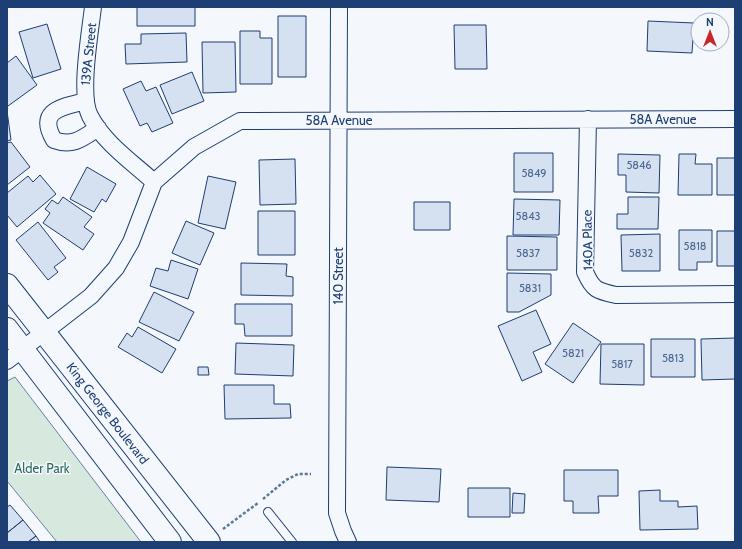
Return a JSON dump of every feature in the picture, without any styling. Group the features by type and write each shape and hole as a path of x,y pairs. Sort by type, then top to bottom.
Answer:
{"main road":[{"name":"King George Boulevard","path":"7,285 44,332 216,535"},
{"path":"7,330 15,355 170,542"}],"street":[{"name":"139A Street","path":"93,7 84,91 90,115 111,144 154,182"},
{"name":"140 Street","path":"339,7 337,513 348,542"},
{"name":"139A Street","path":"86,101 54,110 50,115 50,134 54,140 68,144 80,140 98,128"},
{"name":"140A Place","path":"588,119 585,272 590,284 601,292 616,296 735,294"},
{"name":"58A Avenue","path":"15,355 91,296 116,268 131,242 154,182 194,147 240,121 735,119"}],"lane":[{"path":"268,512 292,542"}],"path":[{"path":"216,535 286,480 298,474 311,474"}],"green space":[{"name":"Alder Park","path":"15,377 141,542 57,542 7,481 7,381"}],"building":[{"path":"137,7 195,7 195,26 137,26"},
{"path":"278,16 306,16 306,77 278,77"},
{"path":"648,21 690,23 690,52 692,53 647,51"},
{"path":"47,24 61,69 33,78 19,32"},
{"path":"454,25 486,25 487,69 455,69"},
{"path":"240,31 260,31 260,38 272,38 272,84 240,84"},
{"path":"186,33 187,62 126,64 125,44 141,44 141,34"},
{"path":"202,42 235,42 236,92 203,93"},
{"path":"16,56 37,85 8,106 7,63"},
{"path":"192,72 204,101 172,114 160,85"},
{"path":"141,81 146,91 156,87 173,123 152,132 147,123 140,126 123,89"},
{"path":"7,111 11,140 7,141"},
{"path":"11,142 30,167 7,185 7,143"},
{"path":"514,153 553,153 553,192 514,192"},
{"path":"618,154 660,155 659,193 626,192 626,175 618,175"},
{"path":"679,154 696,154 695,164 712,164 712,195 678,195"},
{"path":"717,158 735,158 735,195 717,195"},
{"path":"295,159 296,204 260,205 259,160"},
{"path":"87,167 116,184 106,202 102,199 94,212 70,199"},
{"path":"40,175 56,194 17,227 7,215 7,193 28,176 33,182"},
{"path":"208,176 236,182 225,229 198,223"},
{"path":"63,197 92,217 84,227 94,234 83,250 43,223 50,213 45,209 52,200 58,204"},
{"path":"628,197 659,197 658,229 617,229 617,214 628,214"},
{"path":"514,199 560,200 559,235 513,235"},
{"path":"414,202 450,202 450,230 414,230"},
{"path":"258,211 295,211 295,255 258,255"},
{"path":"186,221 214,233 200,265 172,253"},
{"path":"38,222 66,258 54,267 58,272 48,280 16,240"},
{"path":"679,230 712,230 712,262 697,262 697,270 679,270"},
{"path":"717,231 735,231 735,266 717,266"},
{"path":"660,234 660,271 622,271 621,235"},
{"path":"507,236 557,237 557,270 507,270"},
{"path":"171,260 198,269 188,299 150,286 156,268 168,271"},
{"path":"241,263 287,264 286,276 293,277 293,296 241,295"},
{"path":"507,273 551,274 551,295 519,312 507,312"},
{"path":"154,292 194,312 179,341 139,322"},
{"path":"235,304 292,304 292,336 245,336 244,324 235,324"},
{"path":"536,310 551,344 533,352 542,372 522,381 498,326"},
{"path":"573,323 601,342 573,383 545,364"},
{"path":"138,327 176,349 162,373 118,347 127,333 132,337"},
{"path":"735,338 735,379 702,380 701,339"},
{"path":"651,339 695,339 695,377 651,377"},
{"path":"236,343 294,345 293,376 235,374"},
{"path":"601,344 644,344 644,385 600,384"},
{"path":"198,367 208,367 209,375 198,375"},
{"path":"224,385 274,385 274,404 290,404 291,418 225,419"},
{"path":"387,467 441,469 439,502 386,500"},
{"path":"564,470 618,470 618,496 598,496 599,513 573,513 573,501 564,501"},
{"path":"468,488 510,488 510,517 468,517"},
{"path":"660,490 660,501 678,501 678,507 697,506 698,529 640,530 639,491"},
{"path":"513,493 525,494 524,513 512,513"},
{"path":"10,505 23,520 7,533 7,507"},
{"path":"23,520 36,536 28,542 7,542 7,533"},
{"path":"36,536 40,542 28,542"}]}
